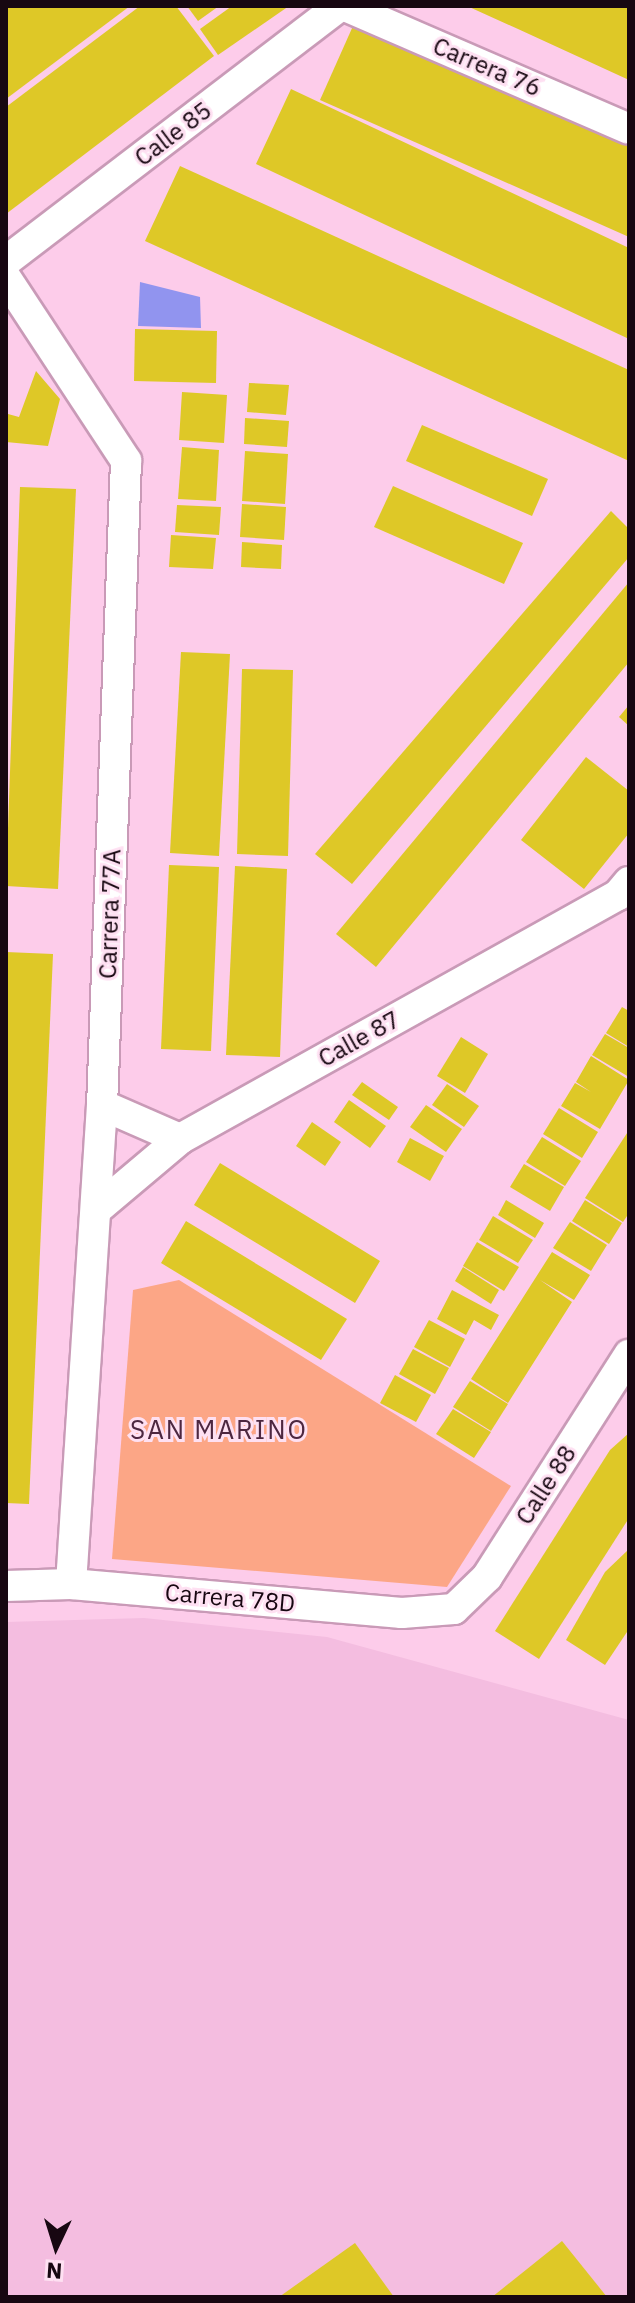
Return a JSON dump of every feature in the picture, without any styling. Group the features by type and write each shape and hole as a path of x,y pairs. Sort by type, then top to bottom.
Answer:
{"street":[{"name":"Carrera 76","path":"342,6 629,129"},
{"name":"Calle 85","path":"6,261 342,6"},
{"name":"Carrera 77A","path":"6,278 126,461 97,1209 71,1584"},
{"name":"Calle 87","path":"97,1209 180,1139 618,895 629,882"},
{"path":"102,1105 180,1139"},
{"name":"Calle 88","path":"454,1609 487,1577 629,1355"},
{"name":"Carrera 78D","path":"6,1586 71,1584 402,1613 454,1609"}],"shaded area":[{"path":"179,1280 511,1486 447,1587 112,1559 133,1290"},
{"path":"144,1618 327,1637 629,1720 629,2297 6,2297 6,1622"}],"water":[{"path":"140,282 200,297 201,328 138,326"}],"building":[{"path":"6,6 130,6 6,99"},
{"path":"140,6 176,6 214,56 6,214 6,107"},
{"path":"187,6 219,6 198,21"},
{"path":"232,6 289,6 218,55 200,29"},
{"path":"467,6 629,6 629,80 518,29"},
{"path":"357,17 629,138 629,237 320,100"},
{"path":"291,89 629,248 629,339 256,164"},
{"path":"180,166 629,370 629,461 145,241"},
{"path":"135,329 217,331 216,383 134,381"},
{"path":"36,371 60,399 48,446 6,442 8,414 19,417"},
{"path":"249,383 289,385 286,415 247,412"},
{"path":"182,392 227,395 224,443 179,440"},
{"path":"245,418 289,421 287,447 244,444"},
{"path":"422,425 548,479 532,516 406,461"},
{"path":"182,447 219,450 216,501 178,499"},
{"path":"245,451 288,454 285,504 242,501"},
{"path":"393,486 523,543 504,584 374,527"},
{"path":"20,487 76,489 58,889 6,886"},
{"path":"242,504 286,507 284,540 240,537"},
{"path":"177,505 221,507 219,535 175,532"},
{"path":"611,511 629,529 629,557 352,884 315,854"},
{"path":"171,535 216,538 213,569 169,567"},
{"path":"242,542 282,545 281,569 241,567"},
{"path":"629,582 629,662 376,967 336,934"},
{"path":"181,652 230,654 219,856 170,853"},
{"path":"242,669 293,670 288,856 237,854"},
{"path":"629,705 629,726 619,717"},
{"path":"586,757 629,791 629,833 584,889 521,840"},
{"path":"169,865 219,867 211,1051 161,1049"},
{"path":"235,866 287,869 280,1057 226,1055"},
{"path":"6,952 53,954 29,1504 6,1503"},
{"path":"622,1007 629,1011 629,1047 606,1033"},
{"path":"605,1034 629,1048 629,1077 592,1055"},
{"path":"461,1037 488,1054 465,1093 437,1076"},
{"path":"591,1056 629,1080 600,1129 561,1106 575,1083 591,1092 576,1082"},
{"path":"362,1082 398,1107 389,1120 352,1095"},
{"path":"447,1084 479,1106 464,1127 432,1105"},
{"path":"349,1100 386,1126 370,1148 334,1122"},
{"path":"426,1105 462,1129 446,1152 410,1127"},
{"path":"559,1108 598,1132 582,1158 543,1134"},
{"path":"312,1122 341,1142 325,1166 296,1146"},
{"path":"629,1130 629,1213 623,1222 585,1198"},
{"path":"542,1137 581,1161 565,1186 526,1162"},
{"path":"410,1138 444,1156 430,1181 397,1162"},
{"path":"220,1163 380,1261 355,1303 194,1205"},
{"path":"524,1164 564,1187 550,1211 510,1187"},
{"path":"506,1200 544,1223 535,1238 498,1215"},
{"path":"585,1200 622,1223 609,1244 572,1221"},
{"path":"493,1216 533,1240 518,1263 479,1240"},
{"path":"186,1221 347,1319 321,1360 161,1263"},
{"path":"570,1222 607,1245 591,1271 553,1248"},
{"path":"477,1242 519,1267 504,1291 463,1266"},
{"path":"552,1252 590,1275 574,1300 540,1280 572,1302 508,1403 471,1379"},
{"path":"463,1267 499,1290 491,1304 455,1281"},
{"path":"452,1290 499,1315 491,1330 474,1320 466,1335 437,1319"},
{"path":"429,1320 465,1339 450,1367 414,1347"},
{"path":"413,1349 449,1368 435,1394 399,1374"},
{"path":"395,1375 431,1395 416,1422 380,1403"},
{"path":"470,1381 508,1404 491,1431 453,1407"},
{"path":"453,1409 491,1432 474,1458 436,1434"},
{"path":"629,1433 629,1518 539,1659 495,1631 610,1450"},
{"path":"629,1549 629,1629 605,1665 566,1640 605,1572"},
{"path":"562,2241 607,2297 492,2297"},
{"path":"355,2243 394,2297 279,2297"}],"district":[{"name":"SAN MARINO","path":"219,1430"}]}
